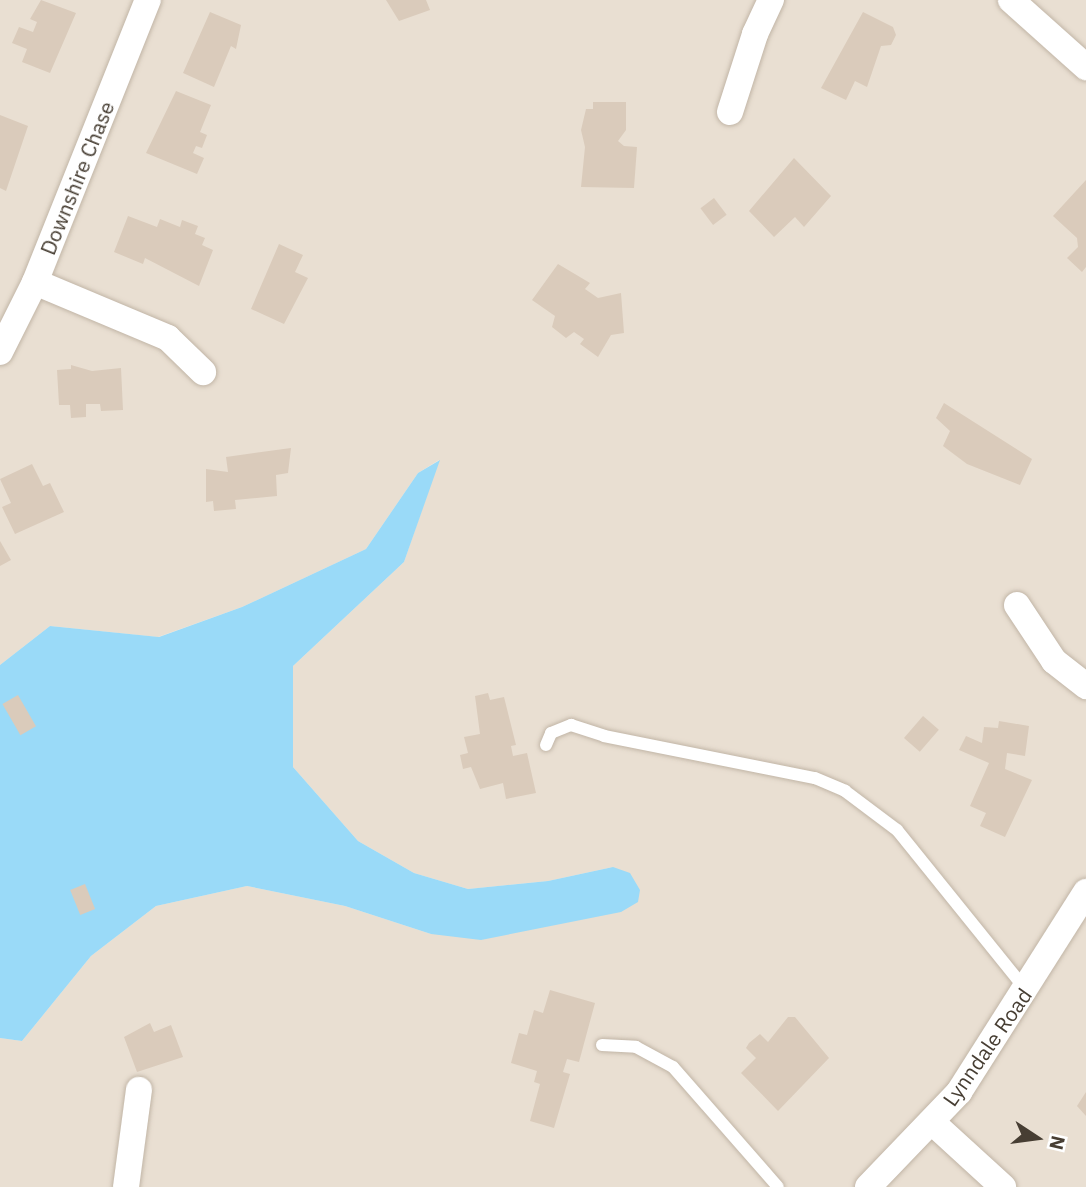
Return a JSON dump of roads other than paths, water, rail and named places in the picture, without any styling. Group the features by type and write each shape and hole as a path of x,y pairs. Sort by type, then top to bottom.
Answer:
{"street":[{"name":"Downshire Chase","path":"0,352 36,282 148,0"},
{"path":"730,112 755,33 771,0"},
{"path":"1011,0 1086,67"},
{"path":"36,282 168,338 203,372"},
{"path":"1017,605 1054,660 1086,686"},
{"name":"Lynndale Road","path":"868,1187 933,1123 1027,991 1086,892"},
{"path":"126,1187 139,1090"},
{"path":"933,1123 1003,1187"}],"lane":[{"path":"546,745 551,733 571,725 604,736 815,778 845,791 897,830 1027,991"},
{"path":"602,1045 636,1047 673,1067 778,1187"}],"water":[{"path":"440,460 404,562 293,666 293,767 358,841 414,873 468,889 548,881 613,867 630,873 640,890 638,902 621,912 481,940 431,934 345,906 247,886 156,906 91,956 22,1041 0,1038 0,665 50,626 159,637 242,607 366,549 418,473"}]}
